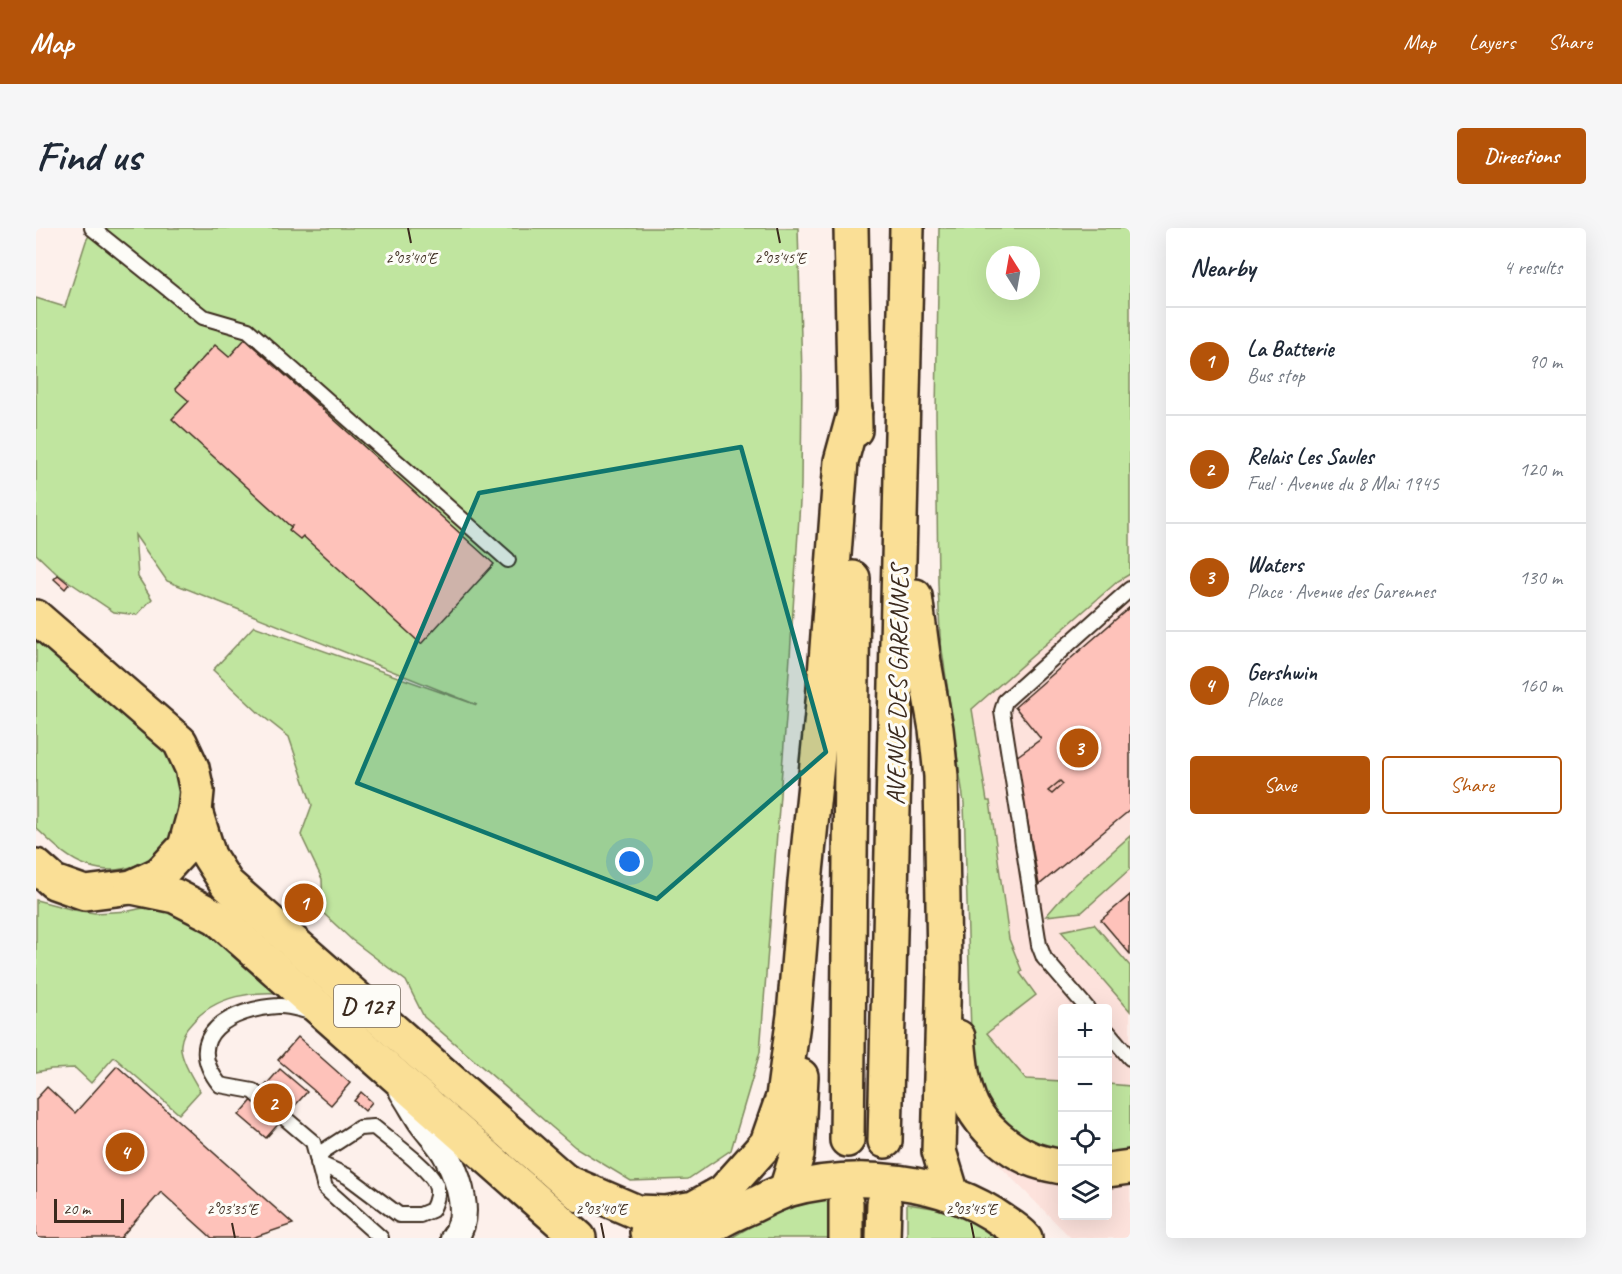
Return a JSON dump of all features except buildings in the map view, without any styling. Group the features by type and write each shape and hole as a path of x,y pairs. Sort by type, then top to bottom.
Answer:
{"main road":[{"name":"AVENUE DES GARENNES","path":"847,1140 855,410 851,228"},
{"name":"AVENUE DES GARENNES","path":"885,1141 907,228"},
{"path":"786,1190 797,1155 801,1098 805,882 822,715 841,461 855,410"},
{"path":"903,411 916,611 936,729 941,776 944,968 939,1151 952,1194"},
{"path":"36,617 180,742 192,768 197,791 195,811 185,847 160,874 132,887 85,893 54,882 36,866"},
{"name":"D 127","path":"195,811 209,856 227,884 615,1224 654,1234 702,1235"},
{"name":"D 127","path":"567,1182 637,1212 666,1214 694,1208 723,1192 767,1143 783,1097 794,1015 805,882"},
{"name":"D 127","path":"132,887 175,896 216,917 579,1238"},
{"path":"944,968 954,994 962,1072 972,1106 989,1129 1007,1145 1031,1159 1058,1166"},
{"path":"1112,1169 1130,1167"},
{"path":"702,1235 740,1211 786,1190 818,1184 867,1180 913,1184 952,1194 989,1211 1025,1238"},
{"path":"846,1203 846,1238"},
{"path":"883,1238 884,1203"}],"street":[{"path":"390,1071 421,1121 447,1156 461,1190 462,1214 458,1233 454,1238"}],"lane":[{"path":"92,228 202,317 248,330 508,560"},
{"path":"1084,1004 1044,958 1039,945 1002,711 1005,701 1130,589"},
{"path":"327,1015 281,1006 248,1010 224,1021 209,1035 206,1052 210,1072 220,1085 254,1091 313,1142 325,1188 381,1238"},
{"path":"1112,1038 1130,1058"},
{"path":"374,1127 430,1174 437,1184 437,1200 432,1210 420,1215 399,1215 347,1176 318,1163 322,1152 359,1128 374,1127"}],"highlighted area":[{"path":"741,447 826,752 657,899 357,783 479,493"}],"shaded area":[{"path":"1130,562 1130,1238 1071,1238 987,1153 979,1087 964,680"}],"green space":[{"path":"93,228 798,228 802,375 801,486 786,718 760,1052 731,1150 688,1179 631,1181 575,1147 424,1017 406,981 352,940 323,913 322,879 301,835 312,805 289,737 260,714 213,670 254,626 477,705 167,581 135,535 138,577 152,599 137,615 114,612 56,573 36,554 36,298 65,307 86,241"},
{"path":"939,228 1130,228 1130,574 1118,581 972,709 987,801 990,801 1009,939 1022,971 1020,973 1036,995 987,1033 1026,1079 1058,1081 1058,1156 1054,1156 997,1123 972,1066 964,803 940,636 936,412"},
{"path":"36,636 167,752 177,770 182,796 172,835 156,854 135,866 112,870 80,863 54,845 36,828"},
{"path":"1130,836 1130,869 1082,912 1046,916 1068,891"},
{"path":"36,900 95,913 129,911 153,906 193,915 289,994 263,993 236,997 212,1007 189,1026 182,1038 182,1055 200,1091 179,1114 114,1057 91,1083 75,1068 36,1072"},
{"path":"1094,924 1130,966 1130,1011 1061,931"},
{"path":"1112,1084 1130,1086 1130,1155 1112,1156"},
{"path":"829,1198 828,1238 731,1238 778,1213"},
{"path":"907,1204 953,1211 997,1238 907,1238"}],"tunnel":[{"path":"884,1203 885,1141"}],"place":[{"name":"Waters","path":"1079,748"},
{"name":"La Batterie","path":"304,903"},
{"name":"Relais Les Saules","path":"273,1103"},
{"name":"Gershwin","path":"125,1152"}]}
